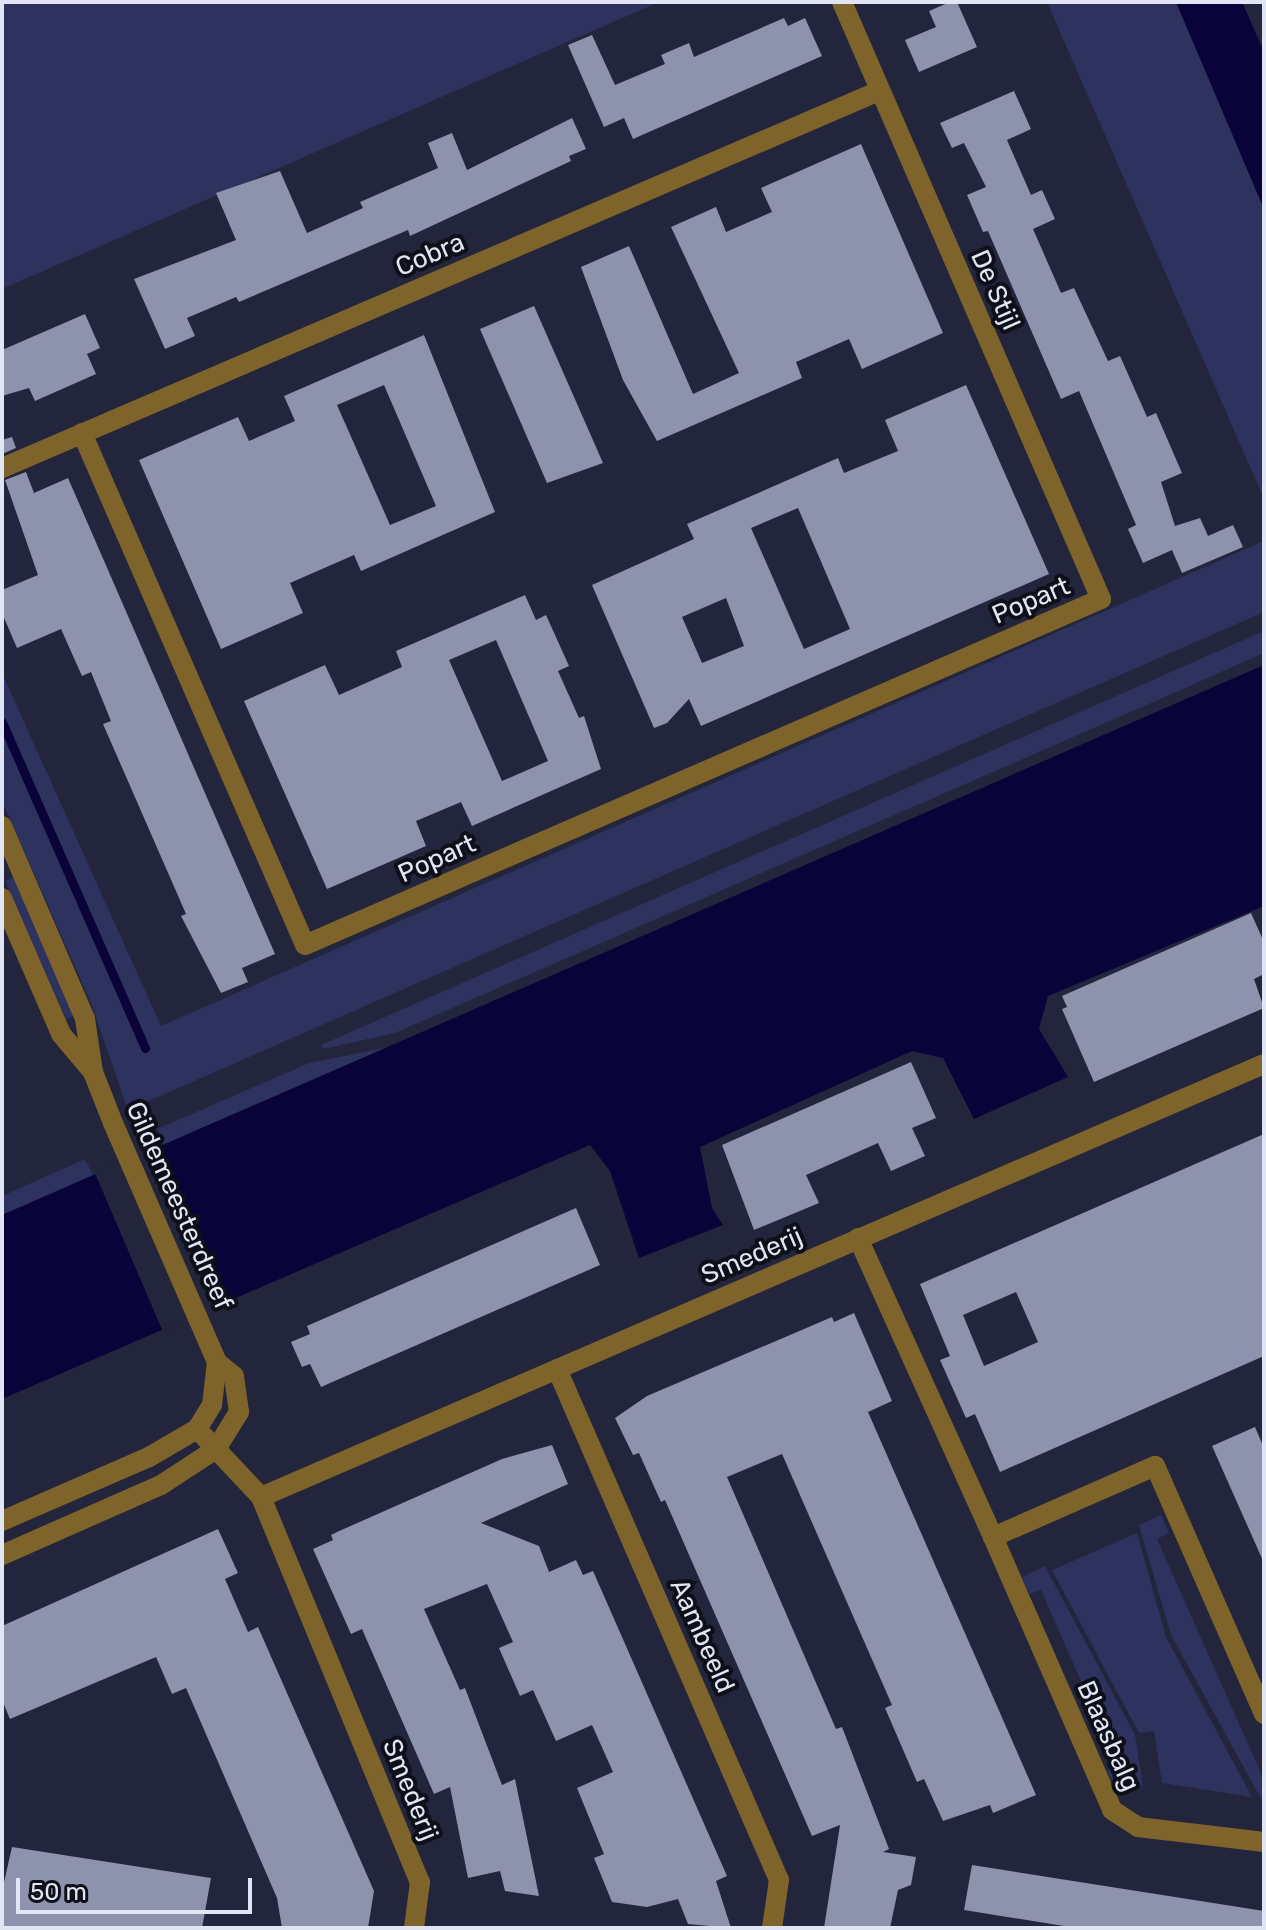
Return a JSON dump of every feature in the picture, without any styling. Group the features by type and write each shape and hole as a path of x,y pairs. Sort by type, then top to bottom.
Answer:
{"street":[{"name":"De Stijl","path":"842,2 1101,599"},
{"name":"Cobra","path":"2,468 879,91"},
{"name":"Popart","path":"82,433 305,945 1101,599"},
{"name":"Gildemeesterdreef","path":"2,826 85,1019 93,1072 123,1145 215,1355 234,1376 239,1412 216,1449 161,1485 2,1555"},
{"name":"Gildemeesterdreef","path":"2,898 61,1034 93,1072"},
{"name":"Smederij","path":"261,1497 1264,1064"},
{"name":"Blaasbalg","path":"858,1238 1112,1810 1138,1827 1264,1842"},
{"path":"2,1521 149,1457 197,1429 212,1405 215,1355"},
{"name":"Aambeeld","path":"557,1369 779,1880 772,1928"},
{"name":"Smederij","path":"197,1429 261,1497 420,1882 414,1928"},
{"path":"993,1537 1155,1466 1264,1714"}],"shaded area":[{"path":"2,2 659,2 2,289"},
{"path":"1047,2 1176,2 1264,209 1264,499"},
{"path":"1176,2 1242,2 1264,52 1264,209"},
{"path":"1264,541 1264,612 128,1110 91,1003 2,801 2,673 161,1026"},
{"path":"1264,631 1264,653 1167,696 395,1033 323,1049 321,1045"},
{"path":"1264,665 1264,906 1048,996 1039,1029 1068,1077 974,1119 943,1058 912,1051 700,1147 712,1208 723,1225 639,1258 610,1171 590,1145 2,1399 2,1215"},
{"path":"14,877 75,1015 66,1019 5,881"},
{"path":"389,1047 164,1145 157,1129 309,1063"},
{"path":"85,1159 93,1175 2,1215 2,1196"},
{"path":"1161,1515 1169,1533 1157,1539 1264,1780 1264,1804 1171,1635 1139,1525"},
{"path":"1137,1533 1166,1637 1252,1797 1162,1783 1154,1731 1139,1733 1052,1570"},
{"path":"1045,1566 1135,1735 1143,1786 1112,1781 1107,1771 1118,1766 1041,1590 1030,1594 1022,1577"}],"pier":[{"path":"155,1144 224,1304 163,1332 94,1171"}],"building":[{"path":"957,2 977,47 919,72 905,40 936,27 929,11"},
{"path":"784,18 788,26 805,18 822,56 633,139 624,118 604,127 568,45 592,35 615,85 665,64 661,55 689,43 694,57"},
{"path":"1014,91 1031,129 1007,140 1031,195 1042,190 1055,219 1033,229 1061,293 1074,288 1108,361 1120,356 1147,417 1156,413 1182,473 1161,482 1175,526 1200,518 1208,536 1233,525 1243,547 1182,573 1172,550 1143,563 1128,529 1136,525 1079,391 1061,399 988,231 983,232 967,195 986,187 964,143 952,148 940,123"},
{"path":"572,118 586,149 569,156 571,161 410,236 408,230 239,302 236,297 187,318 195,336 165,349 134,279 236,240 216,193 280,171 307,233 363,208 360,202 438,168 428,143 452,133 467,170"},
{"path":"861,144 943,333 862,369 849,339 796,362 802,378 657,441 623,380 581,267 629,246 693,394 739,373 671,227 716,207 726,232 772,212 761,188"},
{"path":"534,306 603,463 547,483 480,329"},
{"path":"85,314 100,348 87,354 96,374 35,401 29,388 2,396 2,350"},
{"path":"424,335 495,512 361,571 354,555 290,583 303,613 221,649 139,460 238,417 249,441 295,421 284,396","holes":["384,385 436,506 390,525 337,405"]},
{"path":"966,385 1049,574 701,726 689,699 667,723 654,728 592,585 694,539 687,524 838,458 844,473 898,451 885,420","holes":["798,508 850,629 804,649 751,528","726,598 744,646 702,663 682,617"]},
{"path":"12,437 16,448 2,454 2,440"},
{"path":"26,472 34,493 68,478 275,954 242,968 248,982 221,993 181,916 186,914 103,724 111,721 91,672 82,676 61,629 17,648 2,613 2,590 38,575 5,480"},
{"path":"525,595 536,620 546,615 569,666 558,671 579,718 584,716 601,769 472,826 461,802 416,821 426,846 327,889 244,701 325,665 339,695 402,667 396,651","holes":["496,640 548,761 502,781 449,660"]},
{"path":"1251,913 1264,942 1264,974 1254,979 1264,1008 1094,1082 1062,1009 1067,1007 1062,996"},
{"path":"911,1062 936,1118 912,1128 925,1156 891,1171 878,1143 806,1175 819,1203 754,1230 722,1145"},
{"path":"1264,1134 1264,1356 1000,1472 975,1414 966,1418 940,1360 950,1356 920,1284","holes":["1016,1292 1038,1342 984,1366 963,1315"]},
{"path":"576,1208 600,1265 321,1387 310,1364 302,1367 291,1342 310,1334 307,1326"},
{"path":"854,1313 892,1401 868,1412 1036,1795 993,1813 990,1805 943,1821 924,1779 917,1782 885,1708 892,1705 782,1454 727,1477 836,1729 842,1727 889,1849 883,1852 916,1857 911,1885 898,1890 890,1928 824,1928 840,1825 812,1836 665,1500 661,1502 639,1453 633,1455 615,1418 647,1396 832,1317 834,1322"},
{"path":"1255,1427 1264,1448 1264,1563 1212,1446"},
{"path":"552,1445 568,1484 481,1523 539,1546 549,1572 576,1560 583,1575 593,1571 727,1876 716,1881 731,1928 688,1924 678,1899 647,1907 612,1902 594,1858 604,1854 577,1788 613,1772 592,1725 556,1741 533,1690 520,1696 499,1648 513,1642 487,1584 424,1609 460,1690 465,1688 502,1785 515,1779 539,1896 505,1891 500,1871 468,1878 450,1787 434,1794 362,1629 351,1634 313,1549 333,1540 331,1535 337,1532 502,1459"},
{"path":"218,1529 238,1573 225,1579 248,1632 258,1627 374,1891 368,1928 282,1928 277,1898 186,1688 172,1694 156,1657 10,1719 2,1700 2,1626"},
{"path":"12,1847 211,1878 202,1928 2,1928 2,1891"},
{"path":"972,1865 1264,1911 1264,1928 1076,1928 964,1910"}],"waterway":[{"path":"2,722 145,1048"}]}
